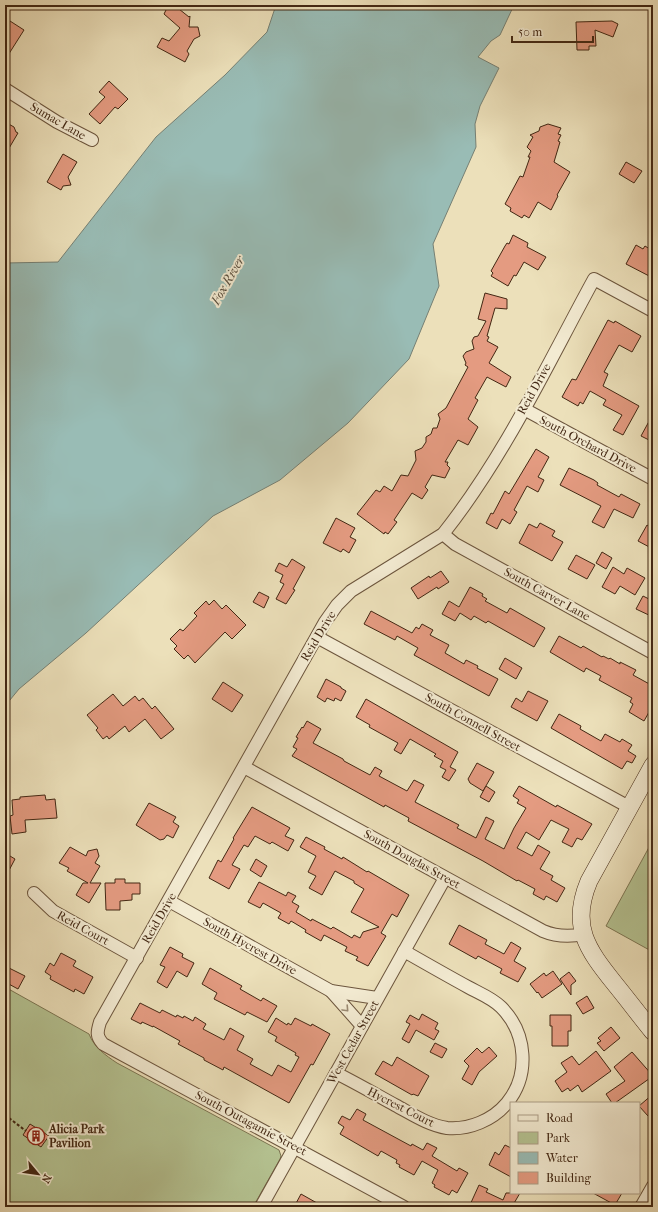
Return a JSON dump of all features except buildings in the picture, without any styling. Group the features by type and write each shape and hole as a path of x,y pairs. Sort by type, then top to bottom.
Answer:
{"main road":[{"path":"653,765 593,873 586,888 581,917 588,946 601,967 653,1032"}],"street":[{"name":"Sumac Lane","path":"5,89 57,122 92,140"},
{"name":"Reid Drive","path":"98,1039 97,1032 100,1022 317,637 342,598 443,534 480,484 524,409 594,279 653,311"},
{"name":"South Orchard Drive","path":"524,409 653,479"},
{"name":"South Carver Lane","path":"443,534 455,544 653,653"},
{"name":"South Connell Street","path":"317,637 629,807"},
{"name":"South Douglas Street","path":"244,767 548,933 560,936 584,934"},
{"name":"West Cedar Street","path":"261,1207 445,878"},
{"name":"Reid Court","path":"34,893 53,912 137,958"},
{"name":"South Hycrest Drive","path":"169,901 331,991 362,1026"},
{"name":"Hycrest Court","path":"336,1073 424,1121 448,1128 469,1126 488,1119 504,1107 517,1088 521,1077 523,1054 518,1033 508,1015 493,1001 404,951"},
{"name":"South Hycrest Drive","path":"331,991 377,998"},
{"name":"South Outagamie Street","path":"98,1039 108,1046 404,1207"},
{"path":"641,1207 653,1186"}],"path":[{"path":"5,1115 26,1131"},
{"path":"5,1200 16,1207"}],"green space":[{"path":"653,840 653,952 606,926"},
{"path":"5,987 89,1034 97,1047 117,1063 279,1150 281,1156 280,1159 253,1207 5,1207"}],"water":[{"name":"Fox River","path":"276,5 514,5 500,35 491,41 478,57 499,68 480,106 475,124 476,147 433,244 439,286 409,359 348,423 280,480 213,516 86,633 19,689 5,706 5,263 58,262 156,137 225,75 267,32"}],"place":[{"name":"Alicia Park Pavilion","path":"36,1136"}]}
